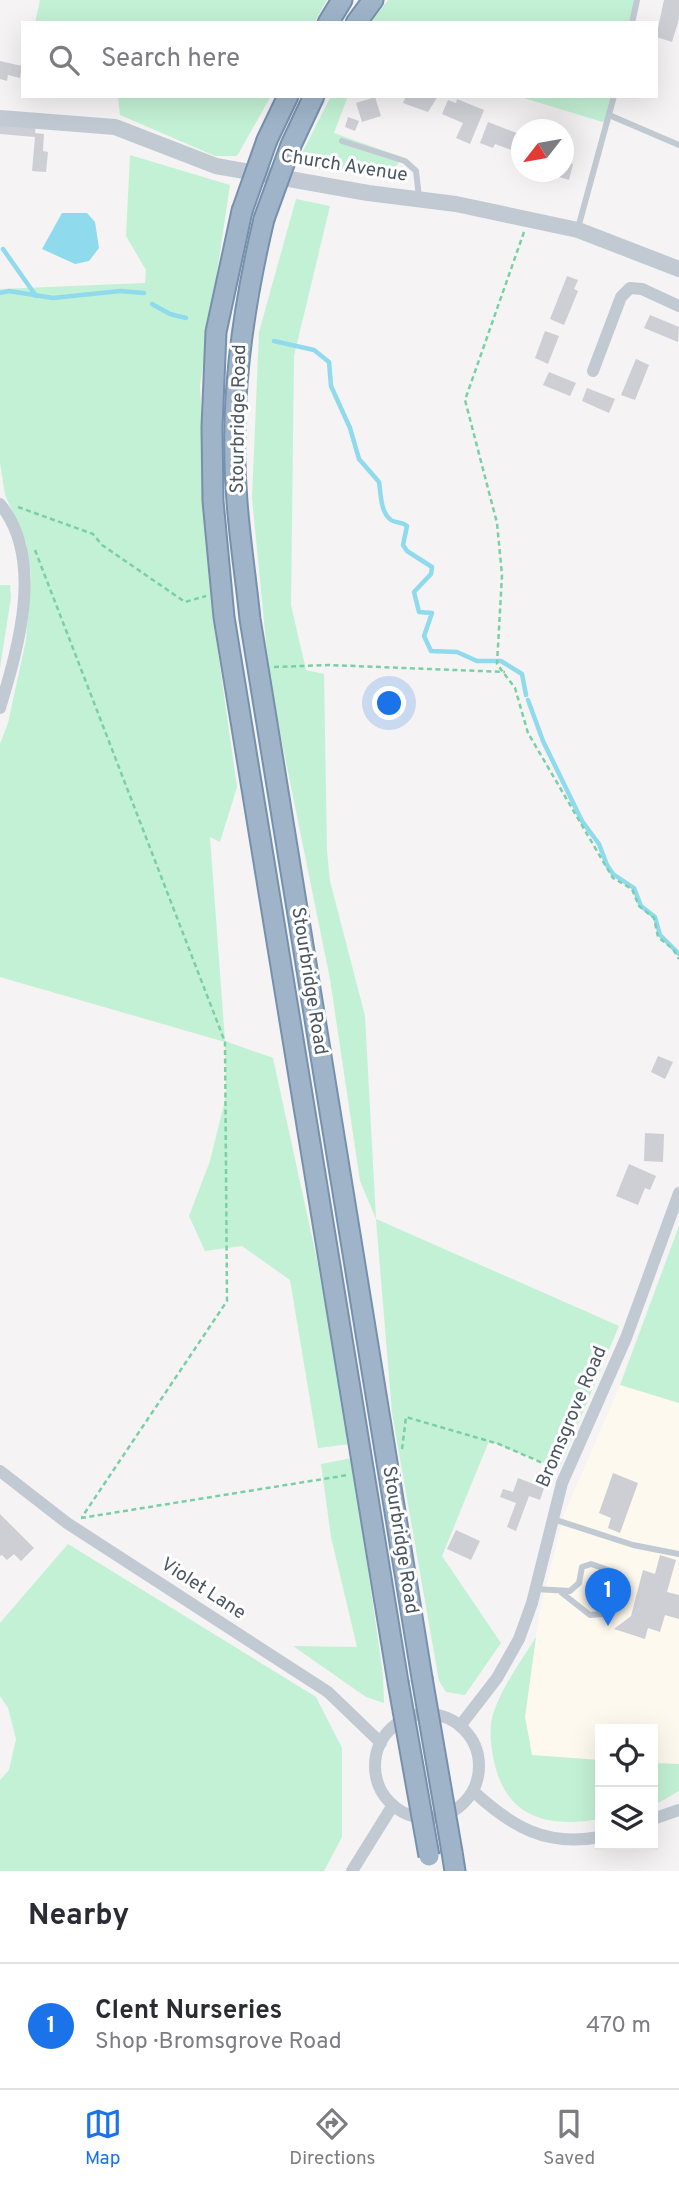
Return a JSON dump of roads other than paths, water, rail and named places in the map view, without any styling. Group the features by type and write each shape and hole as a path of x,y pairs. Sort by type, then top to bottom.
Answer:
{"highway":[{"path":"329,21 342,0"},
{"path":"357,21 373,0"},
{"name":"Stourbridge Road","path":"287,98 267,141 242,211 216,332 212,427 213,501 228,645 430,1864"},
{"name":"Stourbridge Road","path":"313,98 291,145 264,219 241,331 235,423 236,500 250,619 453,1861"}],"street":[{"name":"Church Avenue","path":"0,118 115,127 216,166 419,199 578,230 679,269"},
{"path":"593,371 621,297 630,288 642,289 679,306"},
{"path":"0,504 21,549 24,589 21,620 0,708"},
{"name":"Bromsgrove Road","path":"460,1726 497,1678 519,1639 566,1474 626,1338 679,1194"},
{"name":"Violet Lane","path":"0,1471 67,1523 328,1692 381,1743"},
{"path":"415,1716 439,1716 460,1726 474,1744 479,1760 473,1791 460,1806 438,1817 415,1817 393,1805 383,1793 377,1778 376,1758 381,1743 392,1728 415,1716"},
{"path":"473,1791 497,1813 536,1834 557,1840 595,1837"},
{"path":"352,1871 393,1805"},
{"path":"658,1817 679,1810"}],"lane":[{"path":"632,21 637,0"},
{"path":"578,230 613,98"},
{"path":"609,115 679,145"},
{"path":"342,141 405,161 416,171 419,199"},
{"path":"553,1519 633,1545 679,1553"},
{"path":"535,1589 562,1593 574,1590 585,1565 604,1566 619,1579 614,1600 603,1614 590,1615 562,1593"}],"water":[{"path":"62,213 87,213 95,222 99,248 89,261 75,264 42,249"}],"waterway":[{"path":"3,249 36,296"},
{"path":"0,293 9,291 53,298 120,291 144,293"},
{"path":"152,304 170,314 186,318"},
{"path":"274,341 314,350 329,362 331,386 350,428 359,459 379,482 387,517 407,526 403,545 407,551 432,567 431,574 414,592 419,612 432,613 424,636 431,651 457,652 477,661 501,661 522,674 526,695"},
{"path":"528,700 543,741 582,821 599,844 607,865 613,874 634,888 641,906 655,917 660,935 679,954"}],"place":[{"name":"Clent Nurseries","path":"608,1626"}]}
